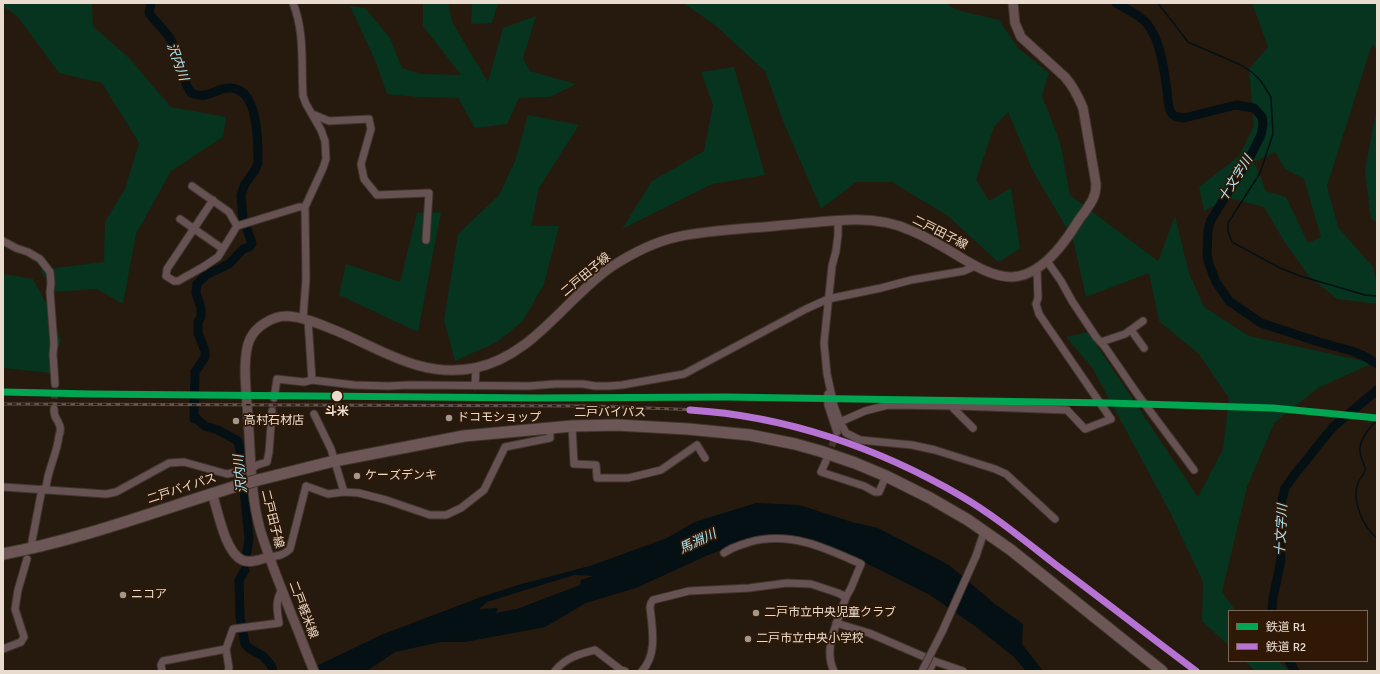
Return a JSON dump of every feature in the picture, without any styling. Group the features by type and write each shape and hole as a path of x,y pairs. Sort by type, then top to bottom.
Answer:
{"highway":[{"name":"二戸バイパス","path":"3,554 36,548 86,534 212,493 258,480 334,461 464,436 572,426 617,425 688,429 750,435 795,444 855,463 886,476 949,509 968,520 1011,550 1162,671"}],"main road":[{"name":"二戸田子線","path":"212,493 224,531 234,554 242,560 249,562 269,557 253,497 246,380 247,353 250,339 259,328 268,321 277,317 285,316 305,319 347,335 397,359 418,366 460,370 476,368 494,362 512,353 540,332 598,277 613,265 650,246 677,237 694,234 838,221 873,221 910,229 945,247 975,266 997,275 1008,277 1022,276 1037,270 1065,240 1083,213 1091,204 1096,192 1096,184 1083,108 1079,97 1065,76 1021,37 1015,24 1013,3"},
{"name":"二戸軽米線","path":"269,557 314,671"}],"street":[{"path":"293,3 299,22 302,39 304,96 306,104 321,130 326,159 305,207 305,319 312,380"},
{"path":"312,114 329,121 369,120 371,129 361,164 364,179 377,195 429,193 426,240"},
{"path":"192,186 229,212 237,226"},
{"path":"213,200 167,269 166,276 174,281 178,281 218,257 237,226 299,207 305,207"},
{"path":"180,219 223,249"},
{"path":"837,432 828,405 828,382 824,343 838,221"},
{"path":"3,241 40,259 50,272 55,384"},
{"path":"1047,261 1061,281 1084,320 1194,470"},
{"path":"274,398 277,379 304,382 312,380 354,385 388,386 529,386 576,384 595,386 622,385 684,374 806,309 828,300 911,280 964,271 975,266"},
{"path":"840,422 865,411 888,405 1067,410 1085,429 1111,419 1039,314 1036,304 1038,298 1037,270"},
{"path":"1101,342 1125,334 1143,321"},
{"path":"1131,330 1144,348"},
{"path":"476,368 476,386"},
{"path":"828,382 831,388 834,406 846,433 860,440 912,445 942,452 995,469 1006,474 1054,519"},
{"path":"950,406 972,428"},
{"path":"32,542 47,478 56,455 59,424 54,417 54,409"},
{"path":"3,487 106,494 116,492 169,463 184,462 227,474 251,469 257,465 267,462 272,411"},
{"path":"314,414 331,449 344,492"},
{"path":"572,426 574,464 596,465 597,478 628,478 661,470 697,445 705,458"},
{"path":"269,557 280,556 290,548 306,486 328,494 344,492 359,493 386,500 430,515 446,515 461,508 484,490 505,447 550,438 550,428"},
{"path":"826,461 821,472 864,486 875,492 879,492 886,476"},
{"path":"922,671 942,632 976,556 984,532"},
{"path":"724,553 731,548 756,541 780,538 805,542 832,551 861,564 836,623 830,652 830,662 834,671"},
{"path":"3,649 21,642 24,637 15,609 18,590 27,559"},
{"path":"642,671 648,663 652,652 653,643 650,607 653,600 688,591 749,588 788,583 811,584 838,593 846,598"},
{"path":"228,671 229,668 226,649 233,629 279,623 276,605 282,590"},
{"path":"836,623 869,633 934,661 963,671"},
{"path":"162,671 161,665 163,661 226,649"},
{"path":"555,671 563,662 579,654 595,650 621,670 625,671"},
{"path":"929,671 934,661"}],"green space":[{"path":"3,3 92,3 93,26 129,58 171,107 226,117 223,137 171,171 136,234 123,304 97,289 53,292 40,270 104,262 105,222 125,189 139,143 102,83 59,73 18,17 3,6"},
{"path":"423,3 448,3 452,22 488,82 503,28 536,16 523,58 530,71 576,84 550,97 519,98 507,124 475,128 458,98 387,94 375,60 350,6 365,8 390,38 402,68 421,74 461,75 423,26"},
{"path":"472,3 498,3 492,23 471,24"},
{"path":"683,3 945,3 957,10 999,20 1018,48 1049,73 1042,96 1060,142 1070,195 1158,261 1175,216 1189,273 1204,307 1249,336 1373,363 1318,388 1274,423 1247,487 1222,592 1235,610 1228,610 1228,645 1202,621 1203,582 1171,514 1093,369 1066,337 1088,332 1198,497 1223,449 1229,398 1199,354 1159,321 1149,273 1086,297 1073,239 1033,171 1008,112 994,127 976,180 989,201 1011,188 1020,249 998,262 948,216 892,182 856,182 821,209 783,121 765,71 715,25"},
{"path":"1252,3 1377,3 1377,49 1372,44 1327,186 1338,227 1373,267 1377,287 1377,304 1337,299 1308,275 1284,241 1264,207 1229,198 1204,211 1199,187 1239,156 1254,126 1249,69 1268,47","holes":["1275,152 1285,169 1304,179 1321,237 1308,243 1286,197 1266,191 1254,162"]},
{"path":"734,67 765,175 712,184 622,229 652,181 704,151 713,105 701,72"},
{"path":"528,115 579,125 539,188 531,226 559,226 544,284 523,321 497,342 455,361 444,320 458,234 499,195 515,161"},
{"path":"1377,115 1377,222 1371,219 1365,171 1375,116"},
{"path":"441,212 418,332 339,295 346,264 400,282 417,213"},
{"path":"3,274 33,279 47,305 61,340 50,373 3,368"},
{"path":"1246,662 1279,662 1289,671 1255,671"}],"water":[{"name":"馬淵川","path":"756,503 799,505 852,522 878,528 949,565 995,604 1023,624 1022,644 1043,671 1026,671 1014,657 975,626 930,595 848,554 815,541 783,535 745,540 636,588 586,603 545,627 465,642 441,642 395,652 367,671 306,671 381,635 481,597 518,585 593,565 667,538 695,522","holes":["574,575 593,576 581,580 580,585 517,609 496,613 498,608 479,609 487,602"]}],"waterway":[{"name":"沢内川","path":"151,3 149,13 171,40 184,80 191,93 203,95 230,88 240,90 247,97 252,106 255,118 258,143 258,163 245,184 241,195 243,218 252,243 249,247 243,249 229,264 206,275 197,284 196,293 201,308 201,317 198,322 198,333 205,351 205,357 195,372 194,419 197,419 205,426 218,430 238,441 249,539 247,552"},
{"name":"十文字川","path":"1116,3 1143,20 1154,34 1162,58 1168,105 1173,115 1184,118 1236,105 1254,108 1262,117 1263,124 1261,135 1251,155 1211,220 1208,230 1207,255 1209,264 1216,282 1229,301 1261,323 1352,351 1377,364"},
{"path":"1158,3 1188,42 1241,65 1253,73 1261,81 1271,97 1273,134 1260,173 1228,223 1228,231 1232,242 1278,267 1300,276 1365,295 1377,296"},
{"name":"十文字川","path":"1272,610 1281,560 1280,521 1285,488 1333,427 1377,390"},
{"path":"1377,420 1365,434 1361,443 1360,454 1365,469 1356,490 1357,505 1363,520 1377,538"},
{"name":"沢内川","path":"245,570 239,580 240,617 245,644 250,649 263,656 271,665 273,671"},
{"name":"十文字川","path":"1290,662 1295,671"}],"tunnel":[{"path":"54,409 55,384"},
{"path":"272,411 274,398"},
{"path":"828,456 837,432"}],"railway":[{"path":"3,404 594,406 700,410 739,415 782,424 829,436 874,452 919,473 962,497 1006,526 1196,671"}],"rail line":[{"name":"R1","path":"3,392 536,398 727,397 1108,403 1273,408 1377,418"},
{"name":"R2","path":"690,410 726,413 761,419 831,437 865,449 930,479 961,496 998,520 1196,671"}],"place":[{"name":"斗米","path":"337,396"},
{"name":"ドコモショップ","path":"449,418"},
{"name":"高村石材店","path":"236,421"},
{"name":"ケーズデンキ","path":"357,476"},
{"name":"ニコア","path":"123,595"},
{"name":"二戸市立中央児童クラブ","path":"756,613"},
{"name":"二戸市立中央小学校","path":"748,639"}]}
